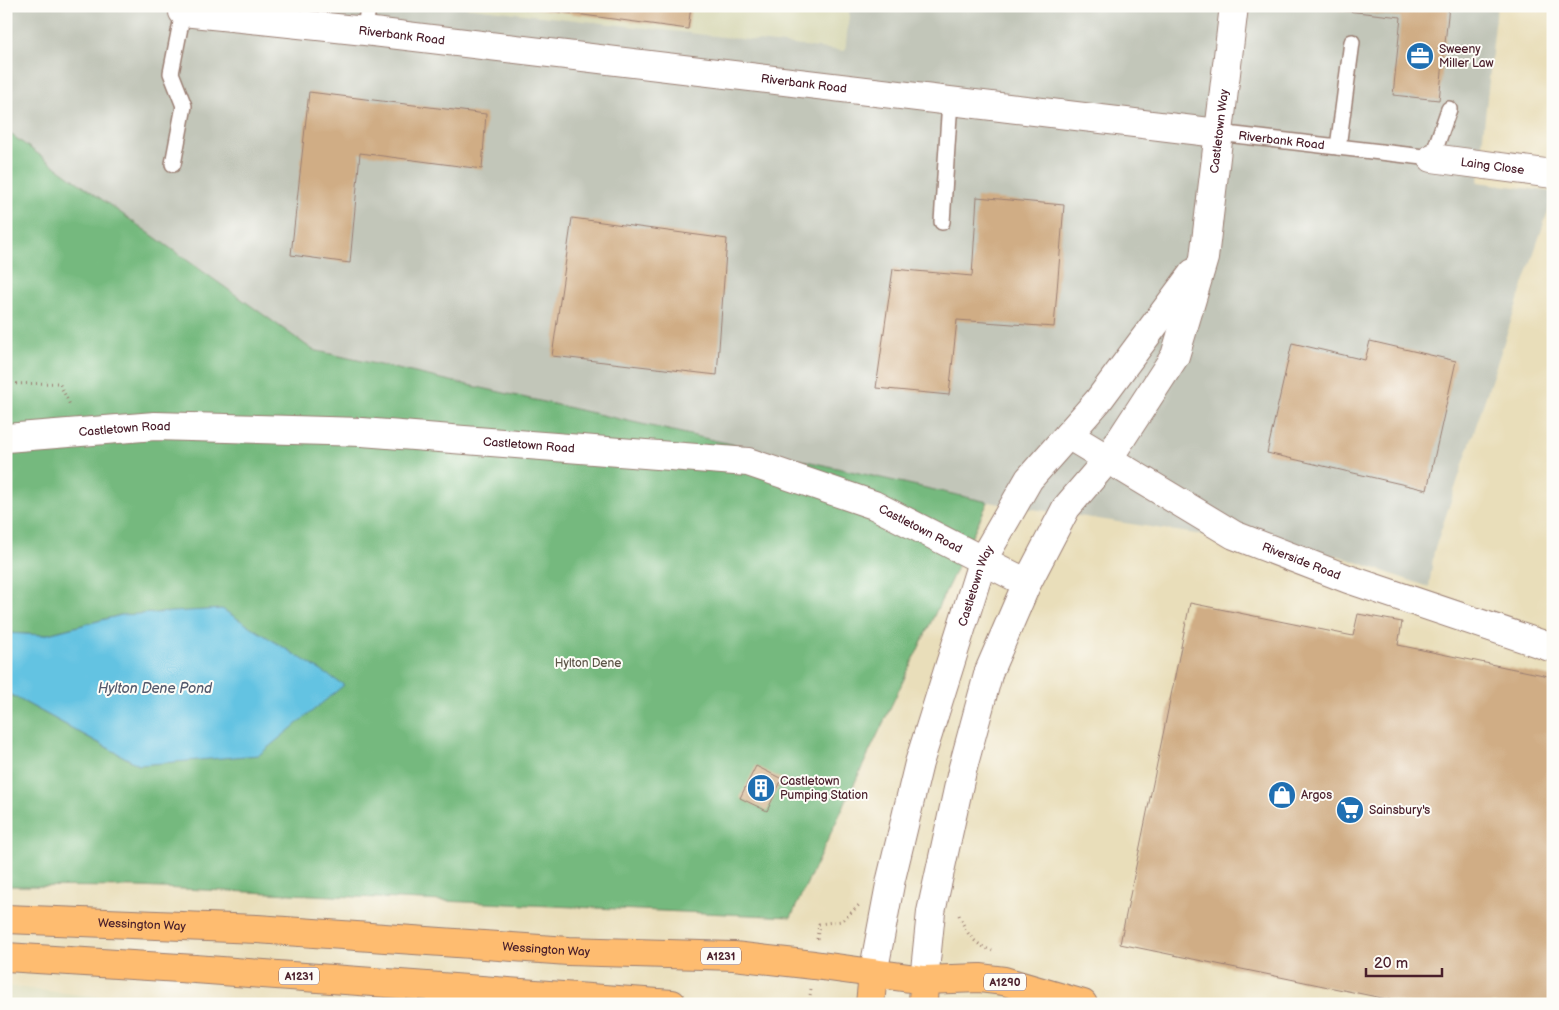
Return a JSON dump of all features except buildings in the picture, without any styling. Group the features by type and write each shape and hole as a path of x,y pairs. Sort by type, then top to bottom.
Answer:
{"main road":[{"name":"Wessington Way","path":"6,919 257,930 568,951 734,956 873,974 924,992 980,978 1004,981 1083,1004"},
{"name":"A1231","path":"6,957 195,968 672,1004"},
{"path":"870,1004 873,974"}],"street":[{"name":"Castletown Way","path":"924,992 931,912 962,771 989,671 1027,583 1066,508 1108,460 1174,356 1204,258 1234,6"},
{"name":"Riverbank Road","path":"183,9 367,19 950,101 1218,133"},
{"name":"Laing Close","path":"1432,158 1553,174"},
{"name":"Castletown Way","path":"873,974 891,879 919,763 983,559 1029,479 1098,401 1204,258"},
{"name":"Castletown Road","path":"6,438 155,426 362,432 748,462 874,505 1027,583"},
{"name":"Riverside Road","path":"1068,435 1234,535 1348,579 1553,648"}],"lane":[{"path":"173,164 184,106 171,74 183,9"},
{"path":"1338,147 1352,42"},
{"path":"942,222 950,101"},
{"path":"1432,158 1449,109"},
{"name":"Riverbank Road","path":"1218,133 1432,158"}],"path":[{"path":"6,384 59,383 84,432"}],"shaded area":[{"path":"6,6 456,6 845,51 850,6 1497,6 1478,182 1553,192 1553,196 1434,551 1429,587 1339,556 988,502 313,350 6,131"},
{"path":"456,6 850,6 845,51"},
{"path":"6,986 158,1004 6,1004"}],"green space":[{"name":"Hylton Dene","path":"6,131 313,350 988,502 791,917 139,887 6,886 6,692 139,765 121,615 44,635 6,633"}],"water":[{"name":"Hylton Dene Pond","path":"222,609 344,685 259,755 139,765 6,692 6,633 44,635 121,615"}],"place":[{"name":"Sweeny Miller Law","path":"1420,56"},
{"name":"Castletown Pumping Station","path":"761,788"},
{"name":"Argos","path":"1282,795"},
{"name":"Sainsbury's","path":"1350,810"}]}
